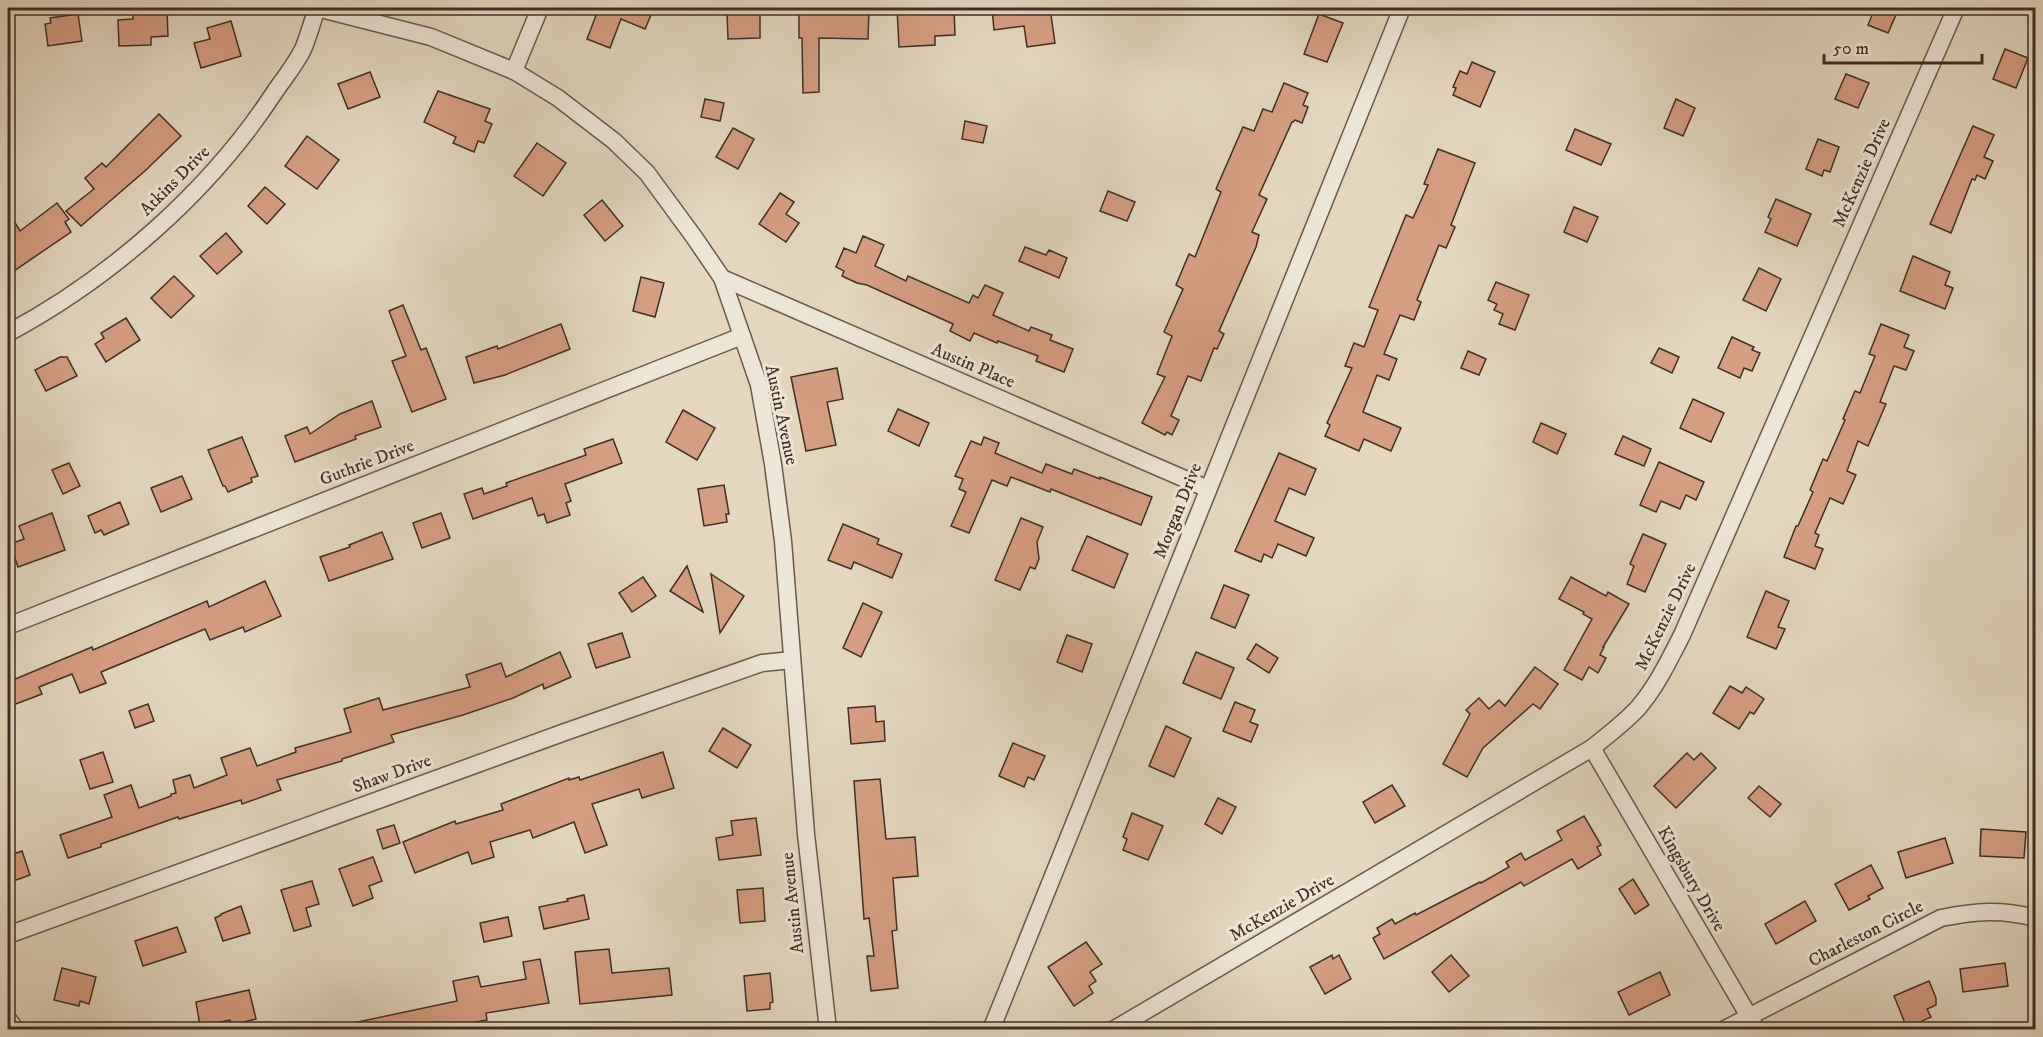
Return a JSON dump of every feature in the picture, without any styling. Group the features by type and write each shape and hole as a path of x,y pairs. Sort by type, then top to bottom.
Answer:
{"street":[{"name":"Austin Avenue","path":"317,8 431,37 514,71 558,98 614,141 647,173 722,278 759,385 783,541 806,834 828,1029"},
{"name":"Atkins Drive","path":"8,333 36,318 103,273 131,251 206,180 254,124 303,48 317,8"},
{"path":"514,71 540,8"},
{"name":"Morgan Drive","path":"991,1029 1402,8"},
{"name":"McKenzie Drive","path":"1113,1029 1592,748 1638,707 1662,675 1682,635 1956,8"},
{"name":"Austin Place","path":"722,278 1208,489"},
{"name":"Guthrie Drive","path":"8,626 741,336"},
{"name":"Shaw Drive","path":"8,935 509,752 762,663 792,660"},
{"name":"Kingsbury Drive","path":"1592,748 1753,1023"},
{"name":"Charleston Circle","path":"1723,1029 1753,1023 1941,918 1973,911 2010,911 2036,918"},
{"path":"8,1019 16,1029"}],"building":[{"path":"594,8 654,8 645,29 621,19 610,48 587,39 598,10"},
{"path":"799,8 869,8 868,39 819,38 819,92 803,93"},
{"path":"897,8 954,8 955,35 935,36 935,45 899,47"},
{"path":"992,8 1050,8 1055,43 1027,47 1024,26 994,30"},
{"path":"1875,8 1899,8 1888,33 1868,25"},
{"path":"167,10 168,36 151,37 151,45 119,46 118,20 133,19 133,12"},
{"path":"727,12 760,12 760,38 728,39"},
{"path":"78,14 82,41 48,46 45,24 51,23 50,18"},
{"path":"1319,14 1343,23 1327,62 1304,54"},
{"path":"231,21 241,56 201,68 194,43 210,39 207,28"},
{"path":"2005,49 2028,58 2016,88 1993,79"},
{"path":"1472,62 1495,72 1480,107 1453,95 1456,88 1453,87 1460,71 1467,74"},
{"path":"370,72 380,97 348,109 338,84"},
{"path":"1846,74 1869,83 1858,108 1835,99"},
{"path":"1284,83 1308,93 1303,105 1308,107 1302,123 1295,120 1292,122 1259,195 1267,199 1252,232 1259,235 1256,247 1219,331 1224,334 1217,349 1214,348 1201,381 1188,376 1171,416 1179,420 1172,435 1167,432 1165,435 1142,423 1165,377 1157,374 1172,336 1164,332 1183,289 1176,285 1189,254 1195,257 1221,192 1216,189 1243,127 1254,131 1263,109 1272,112"},
{"path":"438,91 490,109 485,121 492,124 484,143 478,141 474,152 453,143 456,137 424,122"},
{"path":"705,99 724,103 720,121 701,117"},
{"path":"1676,99 1695,108 1683,136 1664,128"},
{"path":"159,114 181,136 146,170 81,226 66,211 94,189 85,178 102,163 106,167"},
{"path":"965,121 987,126 983,143 962,139"},
{"path":"1973,126 1994,135 1984,157 1993,161 1985,179 1977,175 1975,180 1972,179 1951,233 1930,224"},
{"path":"733,128 754,139 738,169 716,157"},
{"path":"1575,129 1611,144 1601,165 1566,150"},
{"path":"307,136 339,160 317,189 285,166"},
{"path":"1818,139 1839,147 1830,172 1824,170 1822,176 1806,169"},
{"path":"537,143 566,163 543,196 514,176"},
{"path":"1438,149 1475,163 1451,225 1455,227 1446,248 1439,245 1417,300 1421,302 1414,320 1400,315 1384,354 1397,359 1389,380 1377,375 1363,412 1401,428 1391,451 1364,439 1359,451 1325,436 1330,425 1327,423 1352,368 1345,366 1354,343 1364,347 1378,310 1369,307 1406,215 1413,218 1428,185 1424,184"},
{"path":"265,187 285,204 267,224 248,206"},
{"path":"1108,191 1135,202 1127,221 1100,211"},
{"path":"780,193 794,202 786,214 799,223 786,242 759,224"},
{"path":"1776,199 1811,214 1797,246 1765,232 1771,219 1768,217"},
{"path":"602,200 623,226 605,241 584,215"},
{"path":"57,203 69,219 65,222 71,232 8,275 8,211 20,231"},
{"path":"1574,207 1598,217 1587,242 1564,232"},
{"path":"226,233 242,252 217,274 200,256"},
{"path":"863,236 884,245 875,266 906,281 908,276 969,303 973,295 978,298 985,285 1003,293 993,315 1029,331 1031,327 1052,335 1050,340 1073,349 1064,372 1036,361 1038,356 974,333 970,341 950,331 953,324 842,276 844,271 836,267 844,248 856,253"},
{"path":"1025,247 1046,255 1049,250 1067,258 1059,278 1019,261"},
{"path":"1913,256 1950,272 1945,285 1953,288 1945,309 1900,291"},
{"path":"1759,268 1781,279 1766,311 1743,300"},
{"path":"174,276 194,296 171,318 151,298"},
{"path":"641,277 664,283 655,317 633,311"},
{"path":"1496,282 1529,295 1515,330 1499,324 1503,314 1494,310 1497,304 1488,300"},
{"path":"403,305 421,350 426,348 446,399 412,412 392,361 406,356 389,311"},
{"path":"126,318 140,340 106,362 95,344 104,338 101,333"},
{"path":"561,324 570,349 505,375 474,383 466,357 497,346 498,349"},
{"path":"1881,324 1909,335 1904,347 1914,351 1906,370 1894,366 1880,402 1886,404 1868,446 1858,441 1847,471 1856,475 1843,504 1830,498 1815,533 1819,535 1815,546 1823,549 1815,569 1784,557 1813,492 1810,490 1823,459 1827,461 1855,391 1860,393 1875,356 1869,354"},
{"path":"1732,337 1754,347 1752,350 1760,353 1752,371 1744,368 1740,378 1718,368"},
{"path":"1659,348 1679,357 1672,373 1651,363"},
{"path":"1468,351 1486,359 1479,375 1461,368"},
{"path":"60,357 67,357 77,376 46,391 35,370"},
{"path":"837,368 843,399 827,402 836,445 806,451 791,377"},
{"path":"1693,399 1724,413 1711,442 1680,428"},
{"path":"372,401 381,427 295,462 285,436 307,427 310,434 340,414"},
{"path":"898,409 929,423 919,446 888,431"},
{"path":"683,410 715,428 697,460 666,442"},
{"path":"1541,423 1566,434 1557,454 1533,442"},
{"path":"1623,436 1651,449 1644,466 1615,454"},
{"path":"242,437 258,476 251,478 252,482 228,492 223,486 208,450"},
{"path":"984,437 999,443 995,453 1042,473 1046,464 1072,474 1074,469 1152,497 1141,525 1051,489 1050,492 1011,477 1007,486 992,480 969,533 951,526 966,492 959,489 963,479 955,476 971,441 981,445"},
{"path":"613,439 622,463 565,484 571,501 566,503 570,515 547,523 544,514 538,516 532,498 473,519 464,494 482,488 484,494 507,486 506,483 586,455 584,449"},
{"path":"1279,453 1316,469 1305,495 1289,488 1275,521 1314,538 1306,556 1278,544 1272,558 1264,554 1261,562 1235,551"},
{"path":"1659,462 1704,482 1696,500 1686,495 1680,509 1661,501 1656,512 1640,505"},
{"path":"69,463 80,486 63,494 52,470"},
{"path":"182,476 192,499 161,512 151,488"},
{"path":"724,485 729,514 726,514 727,522 704,526 698,489"},
{"path":"120,502 129,524 104,535 101,530 95,533 88,516"},
{"path":"52,513 65,550 18,567 10,544 24,539 19,526"},
{"path":"441,513 450,538 422,548 413,523"},
{"path":"1021,518 1043,527 1037,542 1039,559 1035,569 1030,567 1020,590 995,580"},
{"path":"843,524 879,539 877,544 902,554 892,578 854,562 851,569 828,560"},
{"path":"382,532 393,559 329,581 320,557 350,547 349,545"},
{"path":"1643,534 1666,544 1645,592 1627,584 1634,566 1630,564"},
{"path":"1087,536 1128,554 1114,588 1072,570"},
{"path":"687,566 703,612 670,591"},
{"path":"711,574 744,596 720,633"},
{"path":"643,577 656,596 632,612 619,593"},
{"path":"1571,577 1606,596 1608,592 1629,604 1603,647 1600,655 1606,658 1598,673 1589,667 1582,680 1564,670 1592,619 1583,614 1584,612 1559,599"},
{"path":"265,581 281,616 245,632 243,627 210,640 205,629 101,672 106,683 80,693 72,674 39,687 42,694 8,707 8,682 92,647 93,650 207,601 209,607"},
{"path":"1224,585 1249,595 1235,628 1211,618"},
{"path":"1766,591 1789,601 1778,627 1785,629 1776,649 1747,637"},
{"path":"863,603 882,612 861,657 843,648"},
{"path":"622,633 630,657 596,668 588,644"},
{"path":"1067,635 1092,644 1082,672 1057,662"},
{"path":"1256,644 1278,658 1269,673 1247,659"},
{"path":"560,652 571,677 544,689 543,684 513,698 463,715 391,735 394,742 342,759 342,761 277,780 281,790 242,804 241,800 179,819 178,817 68,858 60,835 112,817 104,795 131,785 139,808 176,793 173,780 190,775 194,788 227,775 221,758 250,748 257,766 296,752 295,748 351,732 344,709 379,698 383,710 470,687 466,675 501,663 506,677"},
{"path":"1196,652 1234,668 1221,699 1183,683"},
{"path":"1535,667 1558,684 1540,709 1533,704 1483,748 1467,777 1443,764 1470,714 1466,710 1479,698 1489,709 1499,700 1505,706"},
{"path":"1730,686 1742,693 1746,687 1764,699 1754,714 1750,712 1739,729 1713,713"},
{"path":"1235,702 1255,710 1250,722 1258,725 1251,742 1223,731"},
{"path":"148,704 154,721 135,728 129,711"},
{"path":"875,706 876,722 884,721 885,741 851,744 848,708"},
{"path":"1166,726 1191,738 1174,777 1149,766"},
{"path":"723,728 751,745 737,768 709,751"},
{"path":"1013,743 1045,756 1034,780 1028,777 1024,787 999,776"},
{"path":"103,752 113,782 90,789 80,760"},
{"path":"663,752 674,788 642,798 639,789 592,804 607,845 585,853 574,822 533,838 530,830 490,842 494,857 472,864 468,852 415,873 403,842 455,821 456,824 503,810 501,804 569,778 569,780 579,777 580,780"},
{"path":"1687,753 1694,760 1701,753 1716,768 1676,808 1654,786"},
{"path":"880,779 886,839 915,837 918,876 893,878 897,930 892,931 898,988 871,991 867,956 874,956 869,918 864,919 854,781"},
{"path":"1392,785 1405,806 1375,823 1363,802"},
{"path":"1759,786 1781,804 1770,817 1748,798"},
{"path":"1218,798 1236,807 1222,834 1205,824"},
{"path":"1132,813 1163,826 1148,860 1123,850 1127,839 1123,837"},
{"path":"1584,816 1601,845 1597,847 1601,855 1578,869 1572,859 1524,886 1521,882 1384,959 1373,938 1380,934 1377,928 1392,919 1395,924 1415,913 1416,915 1481,883 1509,867 1506,862 1521,853 1525,860 1562,840 1557,831"},
{"path":"756,818 761,855 719,860 716,838 733,835 731,821"},
{"path":"394,825 400,843 383,849 377,830"},
{"path":"1981,829 2026,832 2024,858 1980,856"},
{"path":"1945,838 1953,863 1906,878 1898,852"},
{"path":"22,851 30,875 8,883 8,856"},
{"path":"373,857 382,881 369,886 373,898 353,906 339,869"},
{"path":"1871,865 1883,888 1868,896 1870,899 1849,910 1835,884"},
{"path":"1633,879 1649,905 1635,914 1619,889"},
{"path":"312,881 319,904 306,908 311,926 294,931 281,890"},
{"path":"763,888 765,921 740,923 737,890"},
{"path":"584,895 589,919 544,929 539,907"},
{"path":"1805,901 1816,921 1776,944 1765,924"},
{"path":"241,906 250,933 223,941 215,918"},
{"path":"508,917 512,936 484,942 480,923"},
{"path":"177,927 186,952 143,966 135,941"},
{"path":"1086,942 1102,964 1090,972 1096,981 1089,986 1093,993 1074,1006 1048,967"},
{"path":"609,949 612,973 669,968 672,995 580,1004 575,952"},
{"path":"1332,955 1333,959 1339,955 1351,979 1325,994 1310,967"},
{"path":"1451,955 1469,976 1449,992 1432,972"},
{"path":"540,959 549,1003 486,1013 487,1020 440,1029 353,1029 353,1023 457,1001 453,981 478,976 481,987 526,979 523,962"},
{"path":"2005,963 2008,986 1963,992 1960,969"},
{"path":"62,968 96,977 89,1004 80,1001 79,1006 54,1000"},
{"path":"1660,972 1670,995 1629,1015 1618,992"},
{"path":"770,973 773,1002 770,1003 770,1009 747,1011 744,976"},
{"path":"1929,981 1936,998 1936,1005 1927,1009 1931,1017 1907,1028 1894,996"},
{"path":"249,990 256,1019 232,1025 230,1020 200,1026 196,1002"}]}
